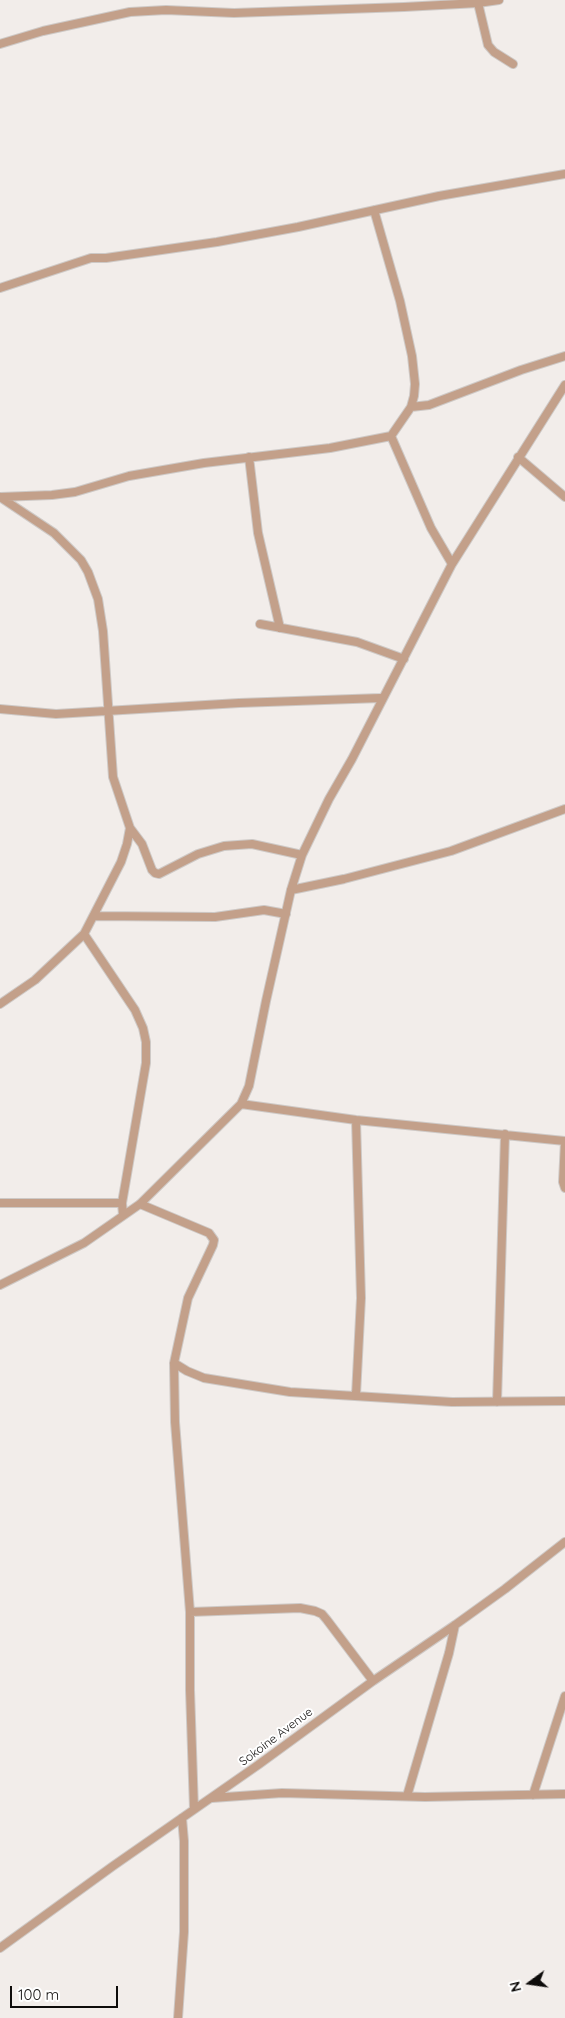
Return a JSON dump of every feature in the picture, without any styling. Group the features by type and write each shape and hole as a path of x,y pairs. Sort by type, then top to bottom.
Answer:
{"street":[{"path":"0,44 99,17 130,12 166,10 234,12 478,3 499,0"},
{"path":"478,3 488,45 494,52 513,64"},
{"path":"0,288 91,258 106,258 217,242 439,196 565,174"},
{"path":"302,855 252,844 224,846 198,854 159,874 152,870 142,844 130,828 113,777 109,711 98,599 88,572 81,560 54,533 0,497 75,492 129,476 249,457 330,448 391,436 411,407 415,384 412,356 400,301 374,210"},
{"path":"411,407 438,402 521,370 565,356"},
{"path":"0,1284 84,1243 140,1204 241,1104 254,1068 266,1001 291,890 302,855 329,799 352,759 452,564 565,385"},
{"path":"391,436 431,528 452,564"},
{"path":"249,457 258,533 280,628"},
{"path":"518,457 565,497"},
{"path":"260,624 357,642 404,659"},
{"path":"0,709 56,714 239,703 382,698"},
{"path":"291,890 344,879 451,850 565,809"},
{"path":"0,1004 35,980 84,934 121,862 130,828"},
{"path":"94,916 215,917 264,910 286,914"},
{"path":"84,934 135,1010 143,1028 146,1042 146,1064 122,1203 123,1215"},
{"path":"241,1104 356,1120 565,1141 563,1182 565,1188"},
{"path":"356,1120 361,1298 356,1396"},
{"path":"497,1402 505,1134"},
{"path":"0,1203 122,1203"},
{"path":"140,1204 209,1232 214,1240 188,1298 174,1363 175,1422 190,1612 190,1690 194,1808"},
{"path":"174,1363 204,1378 230,1384 290,1392 452,1402 565,1401"},
{"name":"Sokoine Avenue","path":"0,1948 373,1681 456,1625 513,1584 565,1542"},
{"path":"190,1612 300,1608 322,1614 373,1681"},
{"path":"407,1796 456,1625"},
{"path":"534,1795 565,1696"},
{"path":"211,1798 282,1793 407,1796 565,1794"},
{"path":"178,2018 184,1932 184,1841 182,1818"}]}
